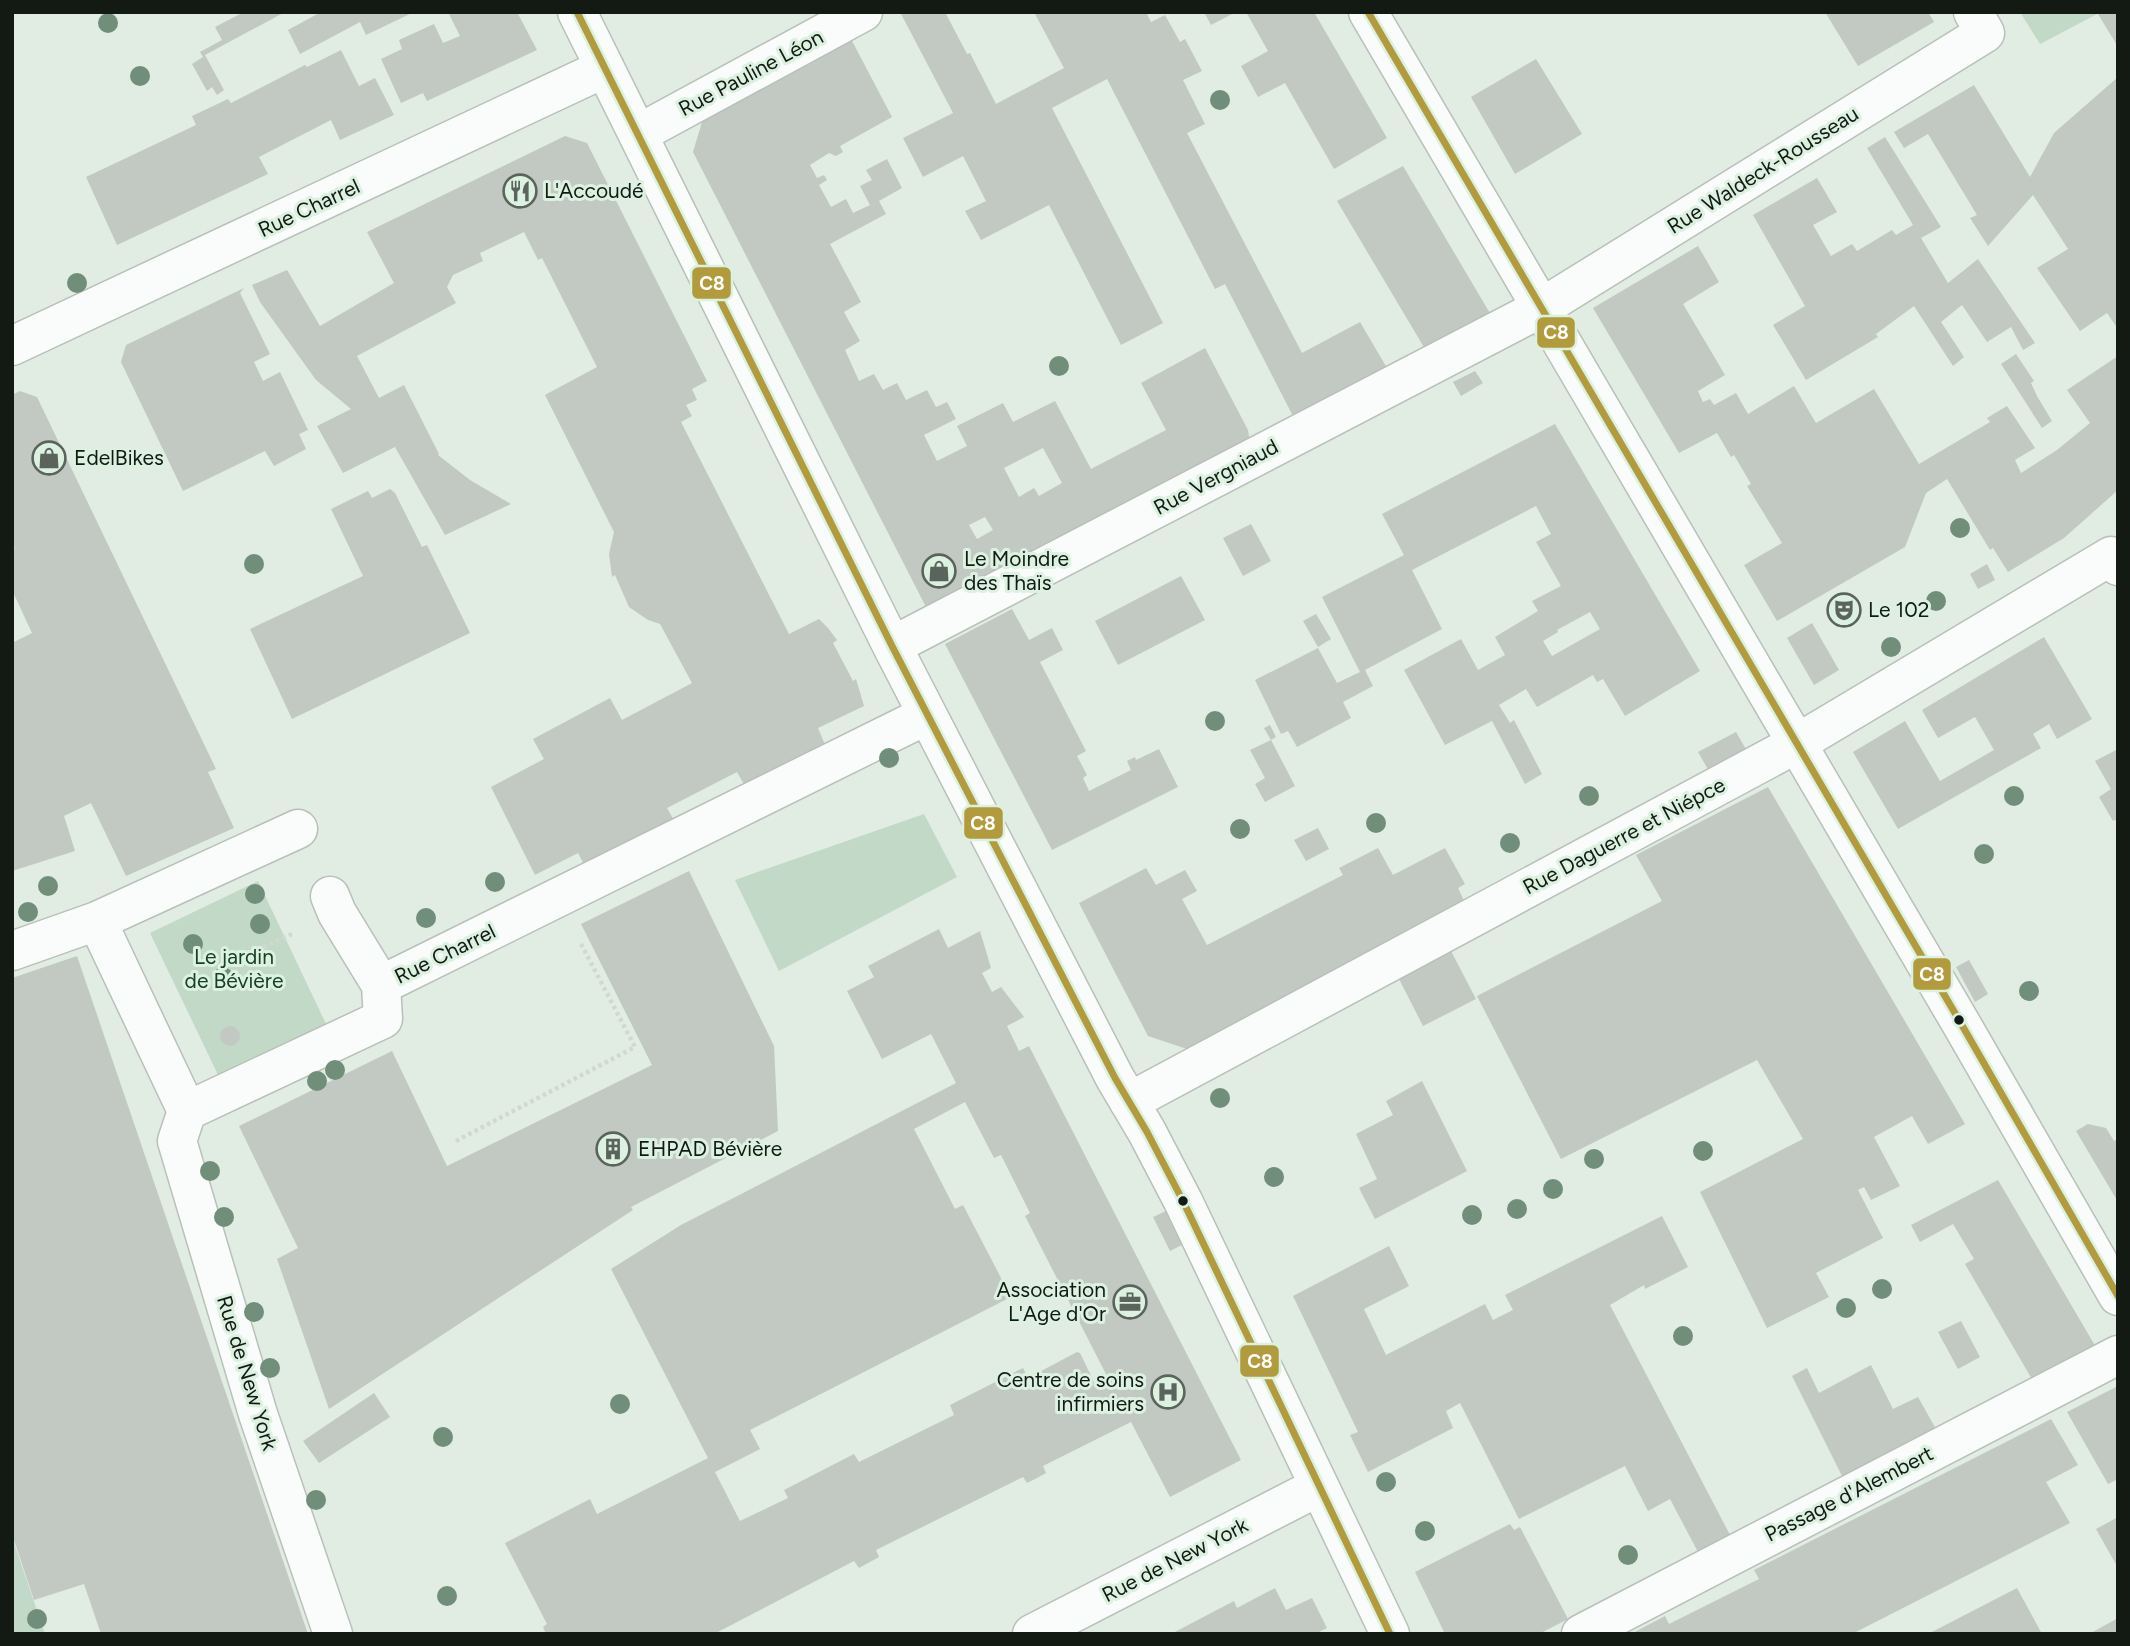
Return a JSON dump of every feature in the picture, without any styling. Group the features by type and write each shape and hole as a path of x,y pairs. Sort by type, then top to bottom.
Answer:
{"street":[{"path":"577,12 927,715 1115,1078 1183,1201 1390,1634"},
{"name":"Rue Pauline Léon","path":"638,134 863,12"},
{"path":"1368,12 2118,1296"},
{"name":"Rue Waldeck-Rousseau","path":"1541,308 1979,22"},
{"name":"Rue Charrel","path":"12,346 605,68"},
{"name":"Rue Vergniaud","path":"892,646 1541,308"},
{"name":"Rue Daguerre et Niépce","path":"1129,1102 1796,744 2115,561"},
{"name":"Rue Charrel","path":"187,1111 383,1019 382,985 927,715"},
{"path":"12,951 97,921 298,829"},
{"path":"334,904 382,985"},
{"path":"97,921 187,1111"},
{"name":"Rue de New York","path":"187,1111 177,1140 258,1414 333,1634"},
{"name":"Passage d'Alembert","path":"1581,1634 2118,1355"},
{"name":"Rue de New York","path":"1032,1634 1318,1487"}],"path":[{"path":"456,1141 635,1047 558,898"},
{"path":"238,959 286,938"}],"green space":[{"path":"2020,12 2101,12 2040,44"},
{"path":"924,814 957,877 779,971 735,880"},
{"name":"Le jardin de Bévière","path":"258,881 327,1026 220,1079 150,933"},
{"path":"12,1537 45,1634 12,1634"}],"building":[{"path":"244,12 285,12 205,55 224,90 217,95 212,87 207,91 192,64 203,57 200,52 222,40 215,27"},
{"path":"321,12 414,12 366,35 360,22 300,54 288,30"},
{"path":"448,12 517,12 537,50 427,101 423,93 401,103 381,59 402,49 399,40 434,24 443,43 460,36"},
{"path":"900,12 945,12 996,104 1064,68 1034,12 1146,12 1151,22 1165,15 1180,42 1185,39 1202,71 1183,80 1205,124 1187,133 1302,353 1360,322 1387,368 1294,418 1225,284 1215,289 1107,79 1052,108 1163,323 1121,345 1049,205 981,240 965,211 986,201 963,156 923,177 903,138 953,113"},
{"path":"1204,12 1236,12 1211,25"},
{"path":"1246,12 1314,12 1387,138 1334,169 1285,83 1258,97 1241,66 1268,51"},
{"path":"1825,12 1928,12 1934,22 1858,66"},
{"path":"2118,12 2118,47 2098,14"},
{"path":"850,37 892,117 840,146 843,152 836,156 829,153 810,165 817,178 824,175 827,180 819,185 831,207 846,199 853,213 870,205 860,186 872,180 866,170 887,159 902,188 879,201 886,214 830,244 861,302 844,312 860,341 845,350 859,381 874,374 883,390 897,383 906,400 927,390 936,407 947,402 956,419 924,435 937,461 967,446 957,426 1003,403 1013,422 1055,401 1091,469 1166,430 1141,383 1205,348 1248,430 1249,440 926,607 693,152 705,112","holes":["1043,448 1062,483 1039,496 1034,488 1019,497 1004,468","985,517 993,530 977,539 969,525"]},
{"path":"341,50 359,86 375,78 394,115 340,140 331,120 259,157 268,174 117,245 86,177 196,125 192,116 228,99 231,103 305,65 307,67"},
{"path":"1536,59 1582,134 1515,174 1471,97"},
{"path":"2118,77 2118,329 2107,313 2080,331 2037,268 2068,249 2033,195 1988,246 1970,218 1977,215 1928,134 1904,148 1894,132 1974,85 2030,177 2054,133"},
{"path":"565,136 587,143 707,381 692,389 697,400 686,405 692,416 681,422 789,634 819,619 837,640 833,643 853,681 856,679 864,706 818,728 826,747 746,788 737,772 667,808 675,822 586,868 578,853 535,875 491,787 544,759 533,739 610,698 622,720 692,683 660,624 648,620 629,607 615,575 612,577 609,554 614,532 545,395 597,367 542,258 538,260 524,232 480,253 483,261 453,275 447,287 456,303 357,356 379,398 404,385 438,455 470,480 511,504 445,535 395,447 343,473 317,426 351,409 316,380 260,302 252,285 287,270 320,326 394,283 367,232"},
{"path":"1885,137 1941,227 1921,238 1948,283 1978,259 2035,343 2023,350 2011,327 1987,342 1962,305 1941,322 1964,357 1953,366 1914,306 1876,334 1878,337 1806,380 1773,325 1805,306 1753,215 1817,178 1837,212 1813,225 1831,256 1852,244 1857,251 1892,230 1896,235 1913,225 1867,148"},
{"path":"1403,166 1491,315 1425,349 1337,201"},
{"path":"1698,246 1719,282 1683,304 1725,375 1698,391 1703,402 1710,399 1714,405 1736,393 1748,414 1794,386 1816,423 1874,389 1919,464 1990,422 1987,418 2007,406 2035,448 2015,460 2021,473 2057,450 2090,423 2067,390 2118,356 2118,490 2064,538 2008,572 1993,548 1990,550 1947,479 1926,493 1905,547 1777,621 1744,565 1782,543 1747,486 1751,484 1734,455 1731,457 1717,433 1679,453 1593,308"},
{"path":"244,288 240,293 270,354 254,362 263,381 280,372 308,430 299,434 306,449 274,466 265,451 183,491 121,362 126,345"},
{"path":"2016,354 2034,381 2031,383 2052,421 2042,428 2001,364"},
{"path":"1475,371 1483,383 1461,396 1453,382"},
{"path":"20,391 37,397 216,769 208,772 234,828 126,876 91,803 64,816 75,851 12,871 12,643 32,633 12,590 12,550 15,549 12,543 12,395"},
{"path":"1555,424 1700,671 1625,716 1603,679 1597,682 1593,675 1537,707 1526,689 1499,705 1510,723 1514,720 1542,774 1525,784 1492,721 1445,745 1404,670 1461,639 1478,670 1505,655 1495,637 1538,611 1532,601 1561,586 1536,542 1551,534 1536,506 1412,570 1442,629 1365,670 1373,686 1343,702 1351,718 1297,747 1288,731 1281,734 1255,680 1318,648 1337,683 1360,672 1322,597 1404,555 1382,514","holes":["1590,612 1600,629 1552,656 1543,641"]},
{"path":"390,489 395,493 422,547 427,545 470,633 292,719 250,629 363,576 331,509 368,491 372,498"},
{"path":"1251,524 1271,561 1243,576 1223,538"},
{"path":"1987,564 1995,580 1978,589 1970,574"},
{"path":"1181,576 1205,620 1118,665 1095,621"},
{"path":"1012,609 1029,640 1052,628 1063,650 1040,662 1086,751 1077,756 1087,775 1083,778 1089,791 1131,770 1127,761 1135,757 1136,760 1159,749 1178,787 1052,850 945,644"},
{"path":"1316,614 1331,639 1318,647 1303,621"},
{"path":"1812,623 1839,670 1814,685 1787,638"},
{"path":"2044,637 2092,719 2057,739 2049,724 2033,734 2041,748 1898,829 1853,752 1905,721 1940,781 1994,750 1975,717 1938,738 1922,710"},
{"path":"1270,725 1276,737 1271,740 1264,728"},
{"path":"1736,732 1751,758 1713,778 1698,752"},
{"path":"1271,740 1295,786 1265,802 1255,784 1265,778 1250,750"},
{"path":"2118,749 2118,819 2113,821 2099,797 2111,789 2095,761"},
{"path":"1768,787 1965,1124 1928,1144 1912,1116 1874,1137 1900,1186 1871,1200 1864,1187 1858,1190 1883,1238 1816,1273 1829,1297 1767,1328 1700,1192 1803,1139 1757,1060 1561,1159 1477,996 1662,901 1636,855"},
{"path":"1318,828 1329,849 1306,861 1294,840"},
{"path":"1378,848 1393,875 1445,848 1465,884 1458,888 1466,905 1187,1049 1148,1036 1079,903 1146,868 1156,885 1185,870 1197,891 1182,899 1207,945 1343,875 1339,868"},
{"name":"EHPAD Bévière","path":"689,871 774,1046 778,1131 631,1207 633,1210 329,1409 277,1259 298,1248 239,1126 392,1051 447,1166 652,1065 581,924"},
{"path":"939,929 948,948 980,931 991,968 982,973 992,992 1001,987 1024,1017 1007,1026 1019,1051 1029,1046 1241,1460 1170,1497 1131,1422 1043,1466 1046,1473 1037,1478 1027,1483 1023,1477 876,1550 879,1557 859,1568 854,1561 714,1634 546,1634 543,1627 547,1624 505,1543 590,1499 597,1514 708,1458 611,1269 681,1225 956,1083 931,1034 882,1059 847,991 874,977 868,966","holes":["965,1102 994,1158 1001,1155 1030,1213 1025,1216 1108,1378 1095,1384 1080,1353 1077,1352 1028,1378 1023,1368 950,1405 954,1415 859,1462 854,1454 784,1490 788,1498 740,1521 715,1472 760,1449 750,1430 1011,1297 963,1205 955,1209 914,1129"]},
{"path":"1451,951 1476,999 1423,1026 1398,977"},
{"path":"77,956 308,1634 101,1634 84,1584 34,1600 12,1536 12,978"},
{"path":"1969,960 1988,994 1975,1002 1956,967"},
{"path":"226,1026 234,1026 240,1036 234,1046 226,1046 220,1040 220,1032"},
{"path":"1422,1081 1467,1171 1375,1219 1359,1188 1377,1179 1356,1134 1393,1115 1386,1101"},
{"path":"2088,1124 2106,1128 2114,1141 2118,1139 2118,1202 2076,1131"},
{"path":"1998,1180 2097,1349 2033,1381 1965,1264 1974,1259 1953,1224 1920,1242 1911,1225"},
{"path":"1168,1210 1184,1244 1170,1251 1153,1217"},
{"path":"1662,1216 1688,1267 1645,1289 1644,1285 1610,1305 1730,1535 1698,1552 1670,1499 1648,1511 1625,1466 1519,1519 1460,1403 1446,1411 1453,1428 1368,1472 1350,1435 1358,1432 1293,1296 1389,1246 1409,1286 1364,1309 1386,1355 1485,1304 1493,1320 1513,1310 1505,1295"},
{"path":"1961,1321 1980,1357 1958,1369 1938,1332"},
{"path":"1871,1365 1893,1409 1918,1397 1937,1431 1843,1478 1792,1376 1807,1368 1819,1393"},
{"path":"2118,1386 2118,1479 2108,1484 2067,1412"},
{"path":"374,1393 390,1417 319,1463 303,1441"},
{"path":"2051,1419 2078,1465 2046,1482 2070,1523 1852,1634 1631,1634 1665,1616 1669,1624 1759,1579 1754,1570"},
{"path":"2118,1517 2118,1568 2096,1529"},
{"path":"1510,1524 1514,1530 1520,1527 1568,1619 1539,1634 1445,1634 1415,1572"},
{"path":"1275,1588 1286,1610 1312,1598 1327,1628 1319,1632 1320,1634 1171,1634 1234,1601 1237,1608"},
{"path":"2017,1588 2042,1634 1928,1634"},
{"path":"2118,1618 2118,1634 2089,1634"}],"transit line":[{"name":"C8","path":"577,12 892,646 1115,1078 1183,1201 1390,1634"},
{"name":"C8","path":"1368,12 2118,1296"}],"place":[{"name":"L'Accoudé","path":"520,191"},
{"name":"EdelBikes","path":"49,458"},
{"name":"Le Moindre des Thaïs","path":"939,571"},
{"name":"Le 102","path":"1844,610"},
{"name":"EHPAD Bévière","path":"613,1149"},
{"name":"Association L'Age d'Or","path":"1130,1302"},
{"name":"Centre de soins infirmiers","path":"1168,1392"}]}
